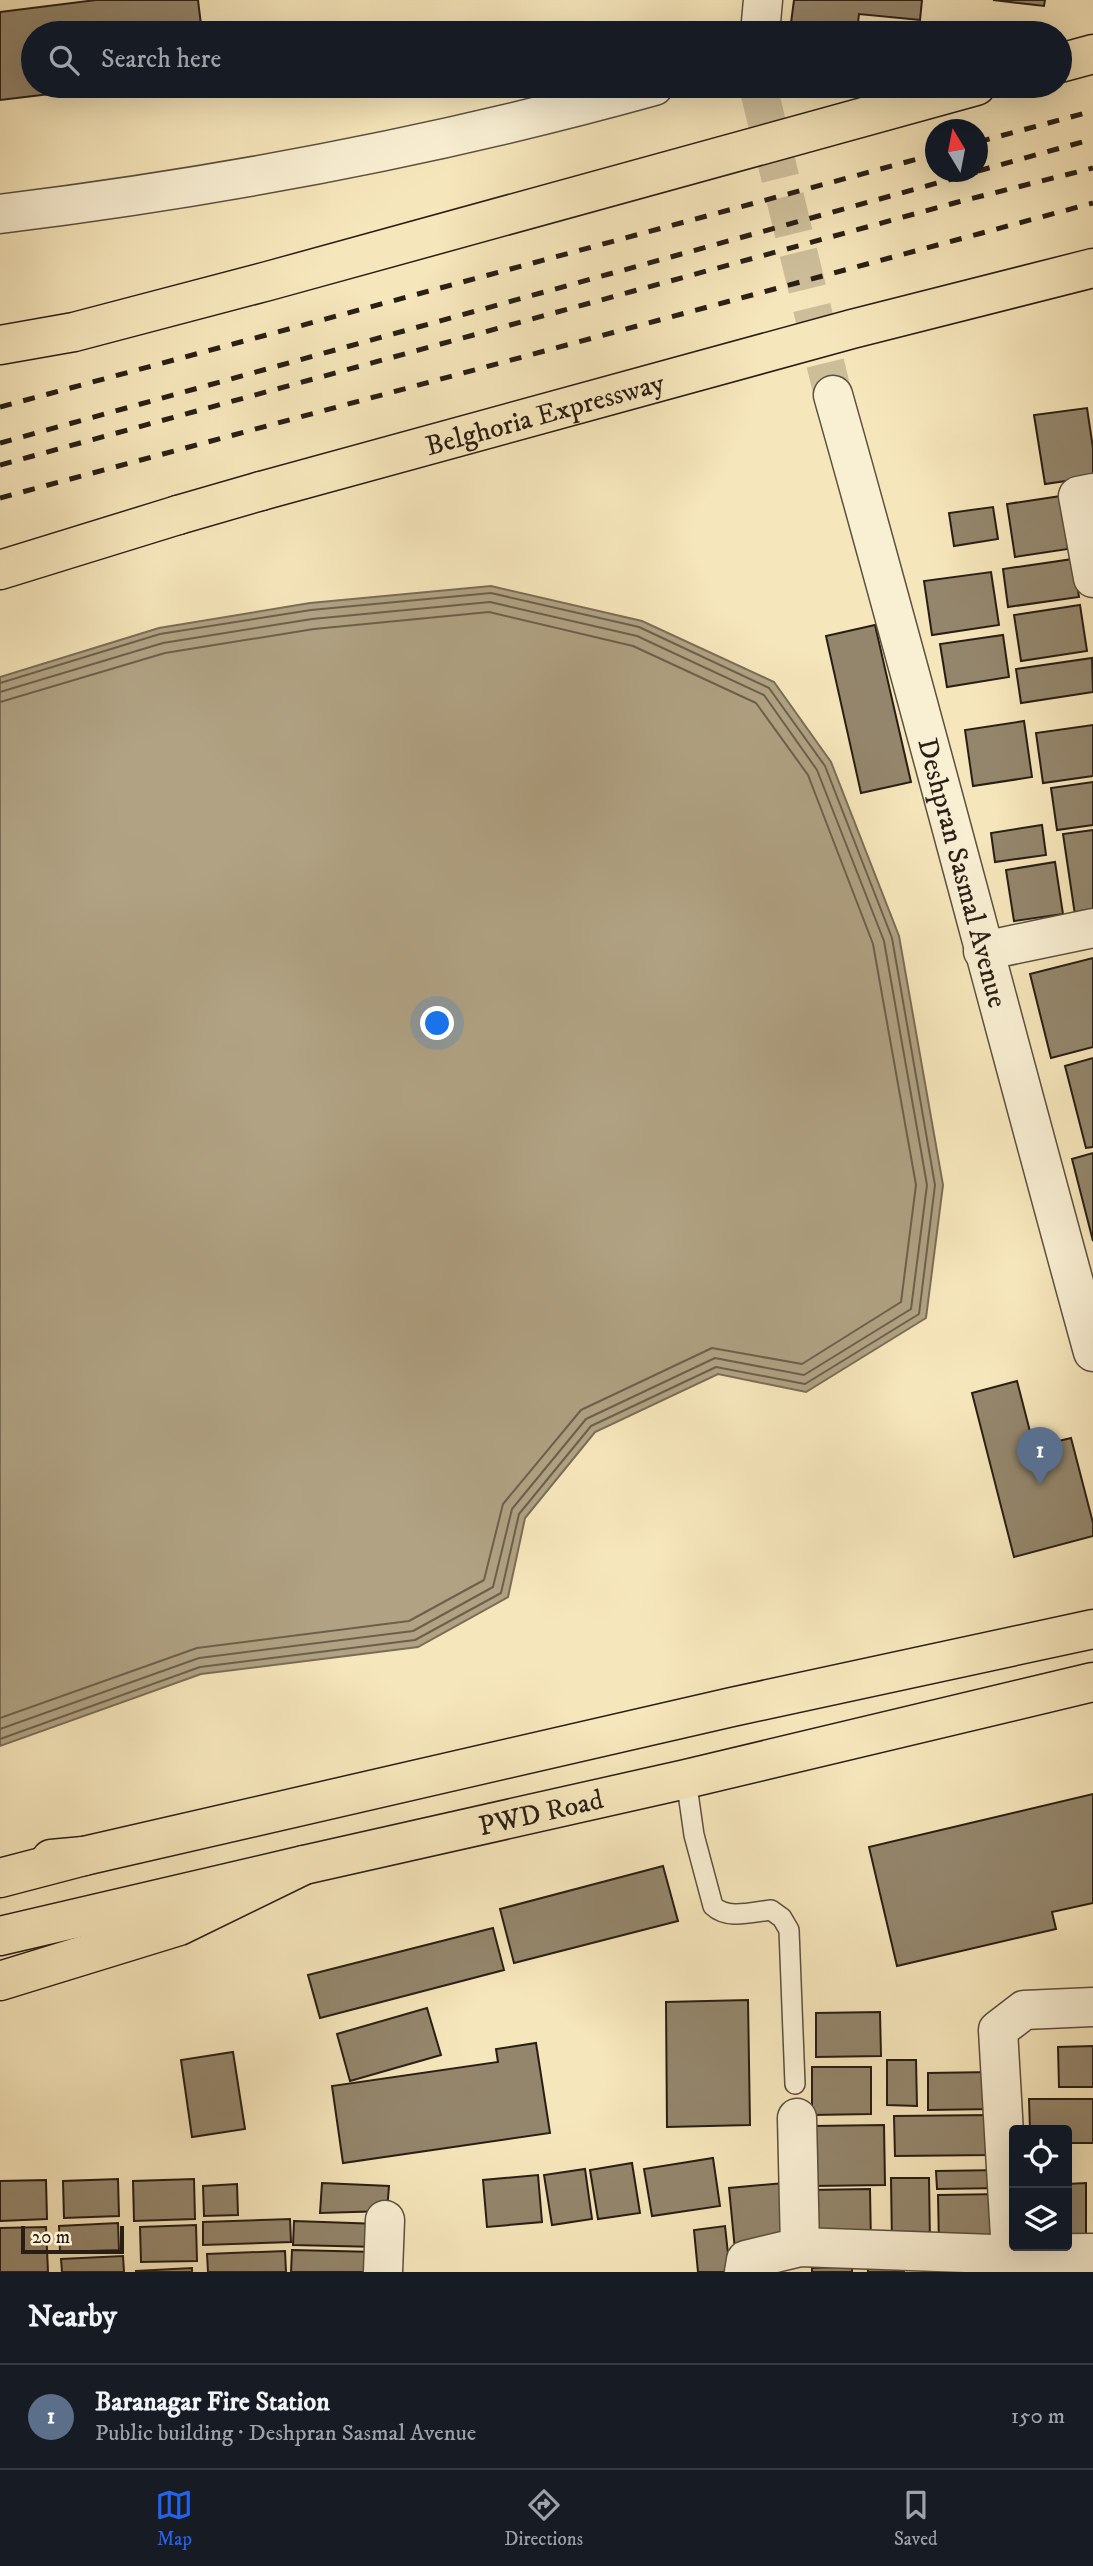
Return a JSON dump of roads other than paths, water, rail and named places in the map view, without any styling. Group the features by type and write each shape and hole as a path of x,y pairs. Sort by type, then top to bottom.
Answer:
{"main road":[{"path":"1072,60 1093,54"},
{"path":"0,345 74,332 255,285 933,98"},
{"name":"Belghoria Expressway","path":"0,570 261,491 852,329 1093,268"},
{"path":"0,1878 84,1856 719,1710 1093,1629"},
{"name":"PWD Road","path":"0,1981 179,1926 304,1865 686,1779 1093,1682"},
{"path":"0,1864 84,1856"},
{"path":"0,1936 304,1865"}],"street":[{"path":"761,21 763,0"},
{"path":"0,214 142,196 316,163 601,98"},
{"name":"Deshpran Sasmal Avenue","path":"833,395 919,699 1093,1352"},
{"path":"1093,493 1079,496 1093,578"},
{"path":"984,951 1093,928"},
{"path":"1011,2254 998,2030 1024,2010 1093,2007"},
{"path":"796,2101 800,2247"},
{"path":"383,2272 385,2220"},
{"path":"744,2272 746,2260 754,2256 800,2247 1011,2254 1093,2253"}],"lane":[{"path":"686,1779 694,1835 713,1906 720,1913 732,1914 771,1910 782,1917 789,1930 796,2101"}],"water":[{"path":"491,586 642,621 774,682 831,762 899,936 943,1185 926,1318 806,1392 718,1374 595,1432 525,1518 508,1597 418,1647 201,1674 0,1746 0,677 159,628 310,603"}],"tunnel":[{"path":"761,98 833,395"}],"railway":[{"path":"988,139 1093,111"},
{"path":"988,168 1093,139"},
{"path":"0,407 925,157"},
{"path":"0,465 958,202 1093,168"},
{"path":"0,443 941,182"},
{"path":"0,498 1093,203"}],"place":[{"name":"Baranagar Fire Station","path":"1040,1485"}]}
